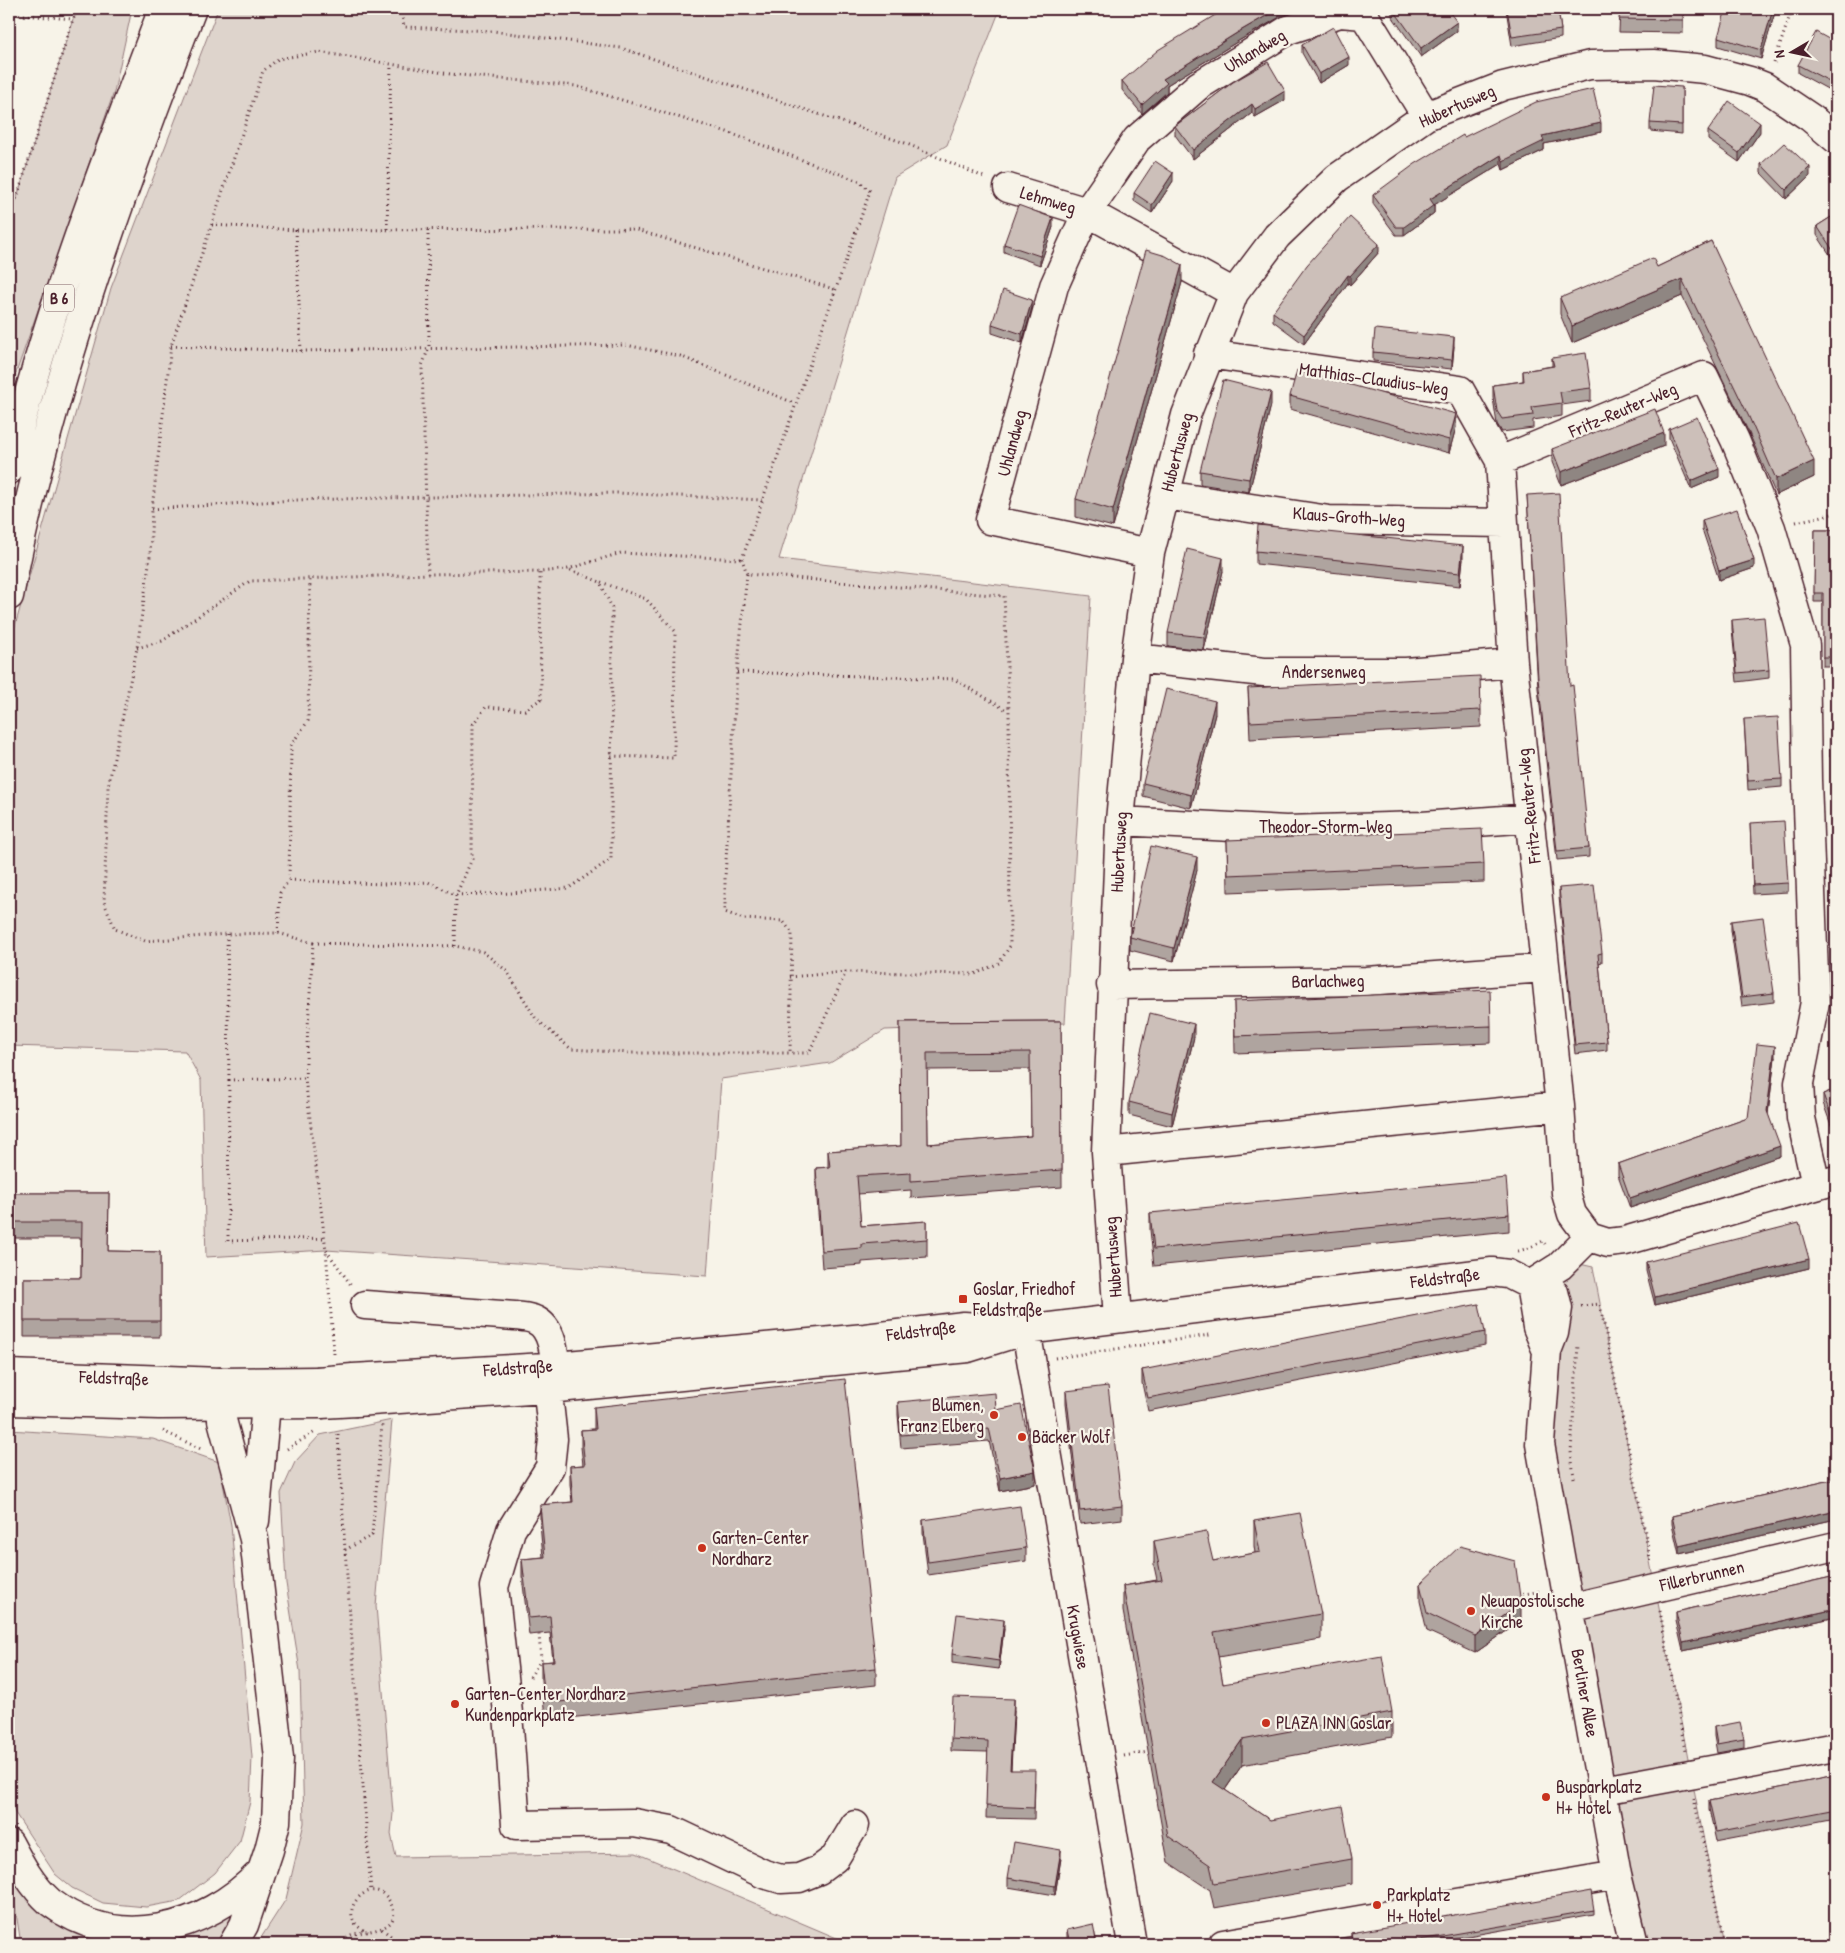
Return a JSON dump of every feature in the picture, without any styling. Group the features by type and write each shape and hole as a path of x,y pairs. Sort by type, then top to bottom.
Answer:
{"main road":[{"name":"B 6","path":"9,470 56,306 118,128 163,9"},
{"name":"B 6","path":"9,596 42,450 82,313 142,137 192,9"},
{"name":"Uhlandweg","path":"1150,553 990,520 1054,286 1087,212 1137,139 1198,86 1288,30 1340,13 1364,15 1426,116"},
{"name":"Hubertusweg","path":"1118,1318 1106,1152 1111,985 1120,821 1135,658 1150,553 1186,415 1208,354 1234,293 1277,236 1337,178 1426,116 1503,86 1590,65 1654,64 1705,69 1765,87 1811,118 1836,139"},
{"name":"Lehmweg","path":"1008,188 1087,212"},
{"path":"1087,212 1234,293"},
{"name":"Matthias-Claudius-Weg","path":"1208,354 1460,390 1500,461"},
{"name":"Fritz-Reuter-Weg","path":"1589,1237 1572,1214 1566,1193 1572,1156 1560,1106 1545,968 1514,662 1500,461 1704,376 1735,440 1771,528 1805,645 1807,780 1815,1002 1799,1083 1801,1118 1826,1182"},
{"name":"Klaus-Groth-Weg","path":"1165,495 1329,520 1504,523"},
{"name":"Andersenweg","path":"1135,658 1273,672 1406,672 1514,662"},
{"name":"Theodor-Storm-Weg","path":"1120,821 1286,830 1422,826 1531,818"},
{"name":"Barlachweg","path":"1111,985 1366,980 1545,968"},
{"path":"1106,1152 1560,1106"},
{"path":"1530,1285 1560,1266 1589,1237 1608,1243 1625,1241 1826,1182"},
{"name":"Feldstraße","path":"9,1374 220,1394 319,1393 968,1348 1026,1330 1492,1272 1508,1274 1530,1285"},
{"name":"Berliner Allee","path":"1530,1285 1537,1327 1547,1351 1540,1444 1617,1875 1634,1944"},
{"path":"365,1305 515,1316 535,1320 546,1328 552,1377 553,1439 550,1467 511,1530 494,1586 508,1713 516,1825 634,1823 671,1830 764,1874 781,1879 799,1878 819,1870 835,1858 855,1825"},
{"name":"Krugwiese","path":"1026,1330 1132,1944"},
{"path":"220,1394 222,1420 254,1540 279,1758 276,1822 269,1850 244,1925 233,1944"},
{"name":"Feldstraße","path":"9,1401 160,1405 220,1394"},
{"path":"254,1540 266,1394"},
{"name":"Fillerbrunnen","path":"1569,1608 1836,1546"},
{"path":"1603,1790 1836,1747"},
{"path":"9,1843 19,1862 49,1902 80,1923 114,1934 157,1933 181,1928 223,1906 240,1894 260,1873"},
{"path":"1223,1944 1617,1875"}],"path":[{"path":"9,223 73,19 80,9"},
{"path":"401,9 404,27 493,31 621,48 905,144 1008,188"},
{"path":"1765,87 1792,9"},
{"path":"9,14 73,19"},
{"path":"790,1053 792,933 783,921 743,919 725,912 725,878 737,672 746,574 742,559 794,403 837,290 870,191 859,181 727,132 576,86 450,74 319,52 278,59 263,71 171,346 152,508 150,557 137,648 108,787 104,902 114,929 145,941 227,934 278,933 313,943 456,946 483,952 507,971 536,1019 571,1049 630,1053 790,1053 809,1053 846,972"},
{"path":"387,229 391,64"},
{"path":"212,225 296,230 633,229 837,290"},
{"path":"296,230 301,351"},
{"path":"428,230 430,347 422,366 428,574"},
{"path":"171,346 301,351 430,347 626,345 680,356 794,403"},
{"path":"152,508 293,500 618,493 762,500"},
{"path":"1771,528 1836,513"},
{"path":"137,648 162,641 250,581 540,572 568,569 621,553 742,559"},
{"path":"568,569 646,599 674,631 674,758 610,756"},
{"path":"456,946 456,895 472,859 473,724 486,707 525,710 541,699 540,572"},
{"path":"746,574 1004,596 1008,712 1010,946 999,963 975,974 846,972 790,977"},
{"path":"278,933 280,893 290,880 291,745 308,721 310,578"},
{"path":"290,880 383,884 428,882 456,895 569,888 611,859 612,608 600,582"},
{"path":"737,672 954,679 1008,712"},
{"path":"227,934 229,1080 228,1241 325,1238"},
{"path":"313,943 305,1078 325,1238 334,1354"},
{"path":"229,1080 305,1078"},
{"path":"326,1250 365,1305"},
{"path":"1582,1306 1582,1314"},
{"path":"1575,1488 1571,1452 1579,1343"},
{"path":"345,1550 372,1536 382,1418"},
{"path":"338,1434 371,1891"},
{"path":"339,1944 350,1936 382,1929 392,1918 391,1904 383,1894 371,1891 356,1899 352,1912 356,1925 368,1932"},
{"path":"382,1929 401,1944"},
{"path":"740,1944 755,1944"}],"shaded area":[{"path":"80,9 132,9 114,92 15,376 9,403 9,223 73,19"},
{"path":"218,9 1005,9 999,12 947,145 895,177 779,559 1091,596 1065,1023 885,1030 830,1063 721,1079 707,1276 326,1250 206,1257 201,1080 185,1051 9,1046 9,647 111,288"},
{"path":"1575,1263 1593,1267 1724,1944 1634,1944 1540,1444 1554,1292"},
{"path":"392,1420 376,1606 393,1813 391,1834 396,1857 636,1853 851,1944 257,1944 286,1899 304,1823 300,1671 286,1583 281,1493 295,1462 320,1435"},
{"path":"9,1430 153,1439 219,1462 231,1525 252,1757 250,1802 240,1841 215,1873 179,1901 146,1907 103,1903 72,1888 55,1874 15,1813 9,1784"},
{"path":"9,1869 31,1899 54,1920 82,1935 119,1944 21,1944"},
{"path":"240,1901 219,1944 139,1944 180,1937"}],"building":[{"path":"1225,9 1278,9 1163,79 1167,83 1142,105 1122,81 1158,50"},
{"path":"1393,9 1447,9 1457,22 1421,48"},
{"path":"1507,9 1558,9 1561,30 1512,37"},
{"path":"1620,9 1683,9 1683,20 1619,19"},
{"path":"1726,9 1773,9 1761,50 1718,37"},
{"path":"1333,27 1349,57 1319,74 1302,45"},
{"path":"1816,32 1836,43 1836,76 1833,83 1798,65"},
{"path":"1268,62 1285,91 1255,109 1252,104 1193,150 1175,126 1233,82"},
{"path":"1654,85 1682,87 1682,125 1650,123"},
{"path":"1593,89 1601,123 1542,136 1544,141 1503,161 1501,155 1430,199 1434,205 1404,227 1396,227 1373,195 1415,164 1463,135 1464,137 1536,102"},
{"path":"1729,101 1760,123 1739,153 1708,131"},
{"path":"1784,143 1810,167 1786,190 1761,164"},
{"path":"1155,161 1173,173 1152,205 1134,193"},
{"path":"1018,205 1053,218 1040,256 1004,244"},
{"path":"1836,214 1836,255 1817,226"},
{"path":"1350,217 1379,244 1350,276 1348,275 1304,335 1273,312 1307,265"},
{"path":"1711,241 1814,461 1776,479 1749,417 1682,279 1572,326 1560,298 1653,258 1657,267"},
{"path":"1146,250 1166,256 1182,265 1113,510 1076,499"},
{"path":"1003,290 1032,300 1022,334 992,324"},
{"path":"1375,329 1454,337 1452,360 1373,352"},
{"path":"1586,353 1591,388 1560,392 1562,403 1532,407 1533,415 1502,419 1497,411 1493,385 1524,381 1523,371 1554,366 1552,358"},
{"path":"1297,370 1456,414 1449,440 1290,396"},
{"path":"1223,380 1271,392 1249,479 1200,471"},
{"path":"1655,409 1664,433 1561,472 1552,449"},
{"path":"1697,417 1719,469 1691,481 1669,429"},
{"path":"1559,493 1570,686 1573,685 1589,848 1557,851 1538,679 1527,495"},
{"path":"1737,509 1754,560 1719,571 1702,520"},
{"path":"1258,525 1463,546 1460,573 1256,551"},
{"path":"1815,530 1836,530 1836,871 1835,749 1830,749 1831,657 1823,657 1823,593 1814,593"},
{"path":"1187,549 1223,558 1204,637 1168,633"},
{"path":"1764,617 1769,670 1737,673 1732,620"},
{"path":"1480,676 1481,710 1250,722 1248,688"},
{"path":"1166,689 1215,701 1191,795 1143,783"},
{"path":"1778,717 1782,779 1748,781 1744,719"},
{"path":"1784,821 1788,883 1753,885 1750,823"},
{"path":"1482,829 1484,864 1228,875 1227,840"},
{"path":"1151,846 1197,857 1174,948 1130,937"},
{"path":"1594,885 1602,953 1598,954 1607,1042 1575,1045 1559,888"},
{"path":"1763,917 1774,993 1742,997 1731,921"},
{"path":"1490,990 1491,1026 1235,1036 1234,1001"},
{"path":"1150,1013 1194,1024 1172,1113 1129,1102"},
{"path":"1061,1021 1062,1170 911,1181 911,1173 857,1176 861,1226 927,1221 927,1239 862,1244 862,1248 822,1251 816,1168 830,1167 828,1151 901,1146 900,1022","holes":["1030,1052 1031,1136 928,1144 927,1053"]},
{"path":"1757,1044 1775,1046 1767,1111 1780,1146 1630,1198 1618,1164 1748,1118"},
{"path":"1836,1089 1836,1127 1835,1127 1823,1094"},
{"path":"1506,1178 1509,1214 1154,1249 1150,1213"},
{"path":"13,1193 109,1193 108,1251 160,1252 160,1321 24,1321 24,1278 81,1278 82,1222 13,1222"},
{"path":"1799,1223 1809,1259 1655,1297 1646,1262"},
{"path":"1479,1304 1485,1332 1148,1398 1142,1370"},
{"name":"Garten-Center Nordharz","path":"845,1379 876,1668 559,1702 558,1698 545,1699 541,1662 554,1661 550,1616 529,1618 522,1559 545,1557 540,1505 573,1502 570,1466 585,1465 581,1430 596,1429 594,1407"},
{"path":"1108,1386 1122,1506 1080,1511 1066,1391"},
{"path":"995,1393 996,1410 1021,1405 1035,1471 1000,1478 989,1428 901,1435 898,1402"},
{"path":"1836,1479 1836,1510 1679,1546 1672,1516"},
{"path":"1020,1506 1026,1548 928,1562 923,1520"},
{"name":"PLAZA INN Goslar","path":"1300,1513 1321,1614 1214,1632 1223,1684 1382,1656 1392,1712 1242,1740 1213,1782 1270,1820 1342,1806 1352,1859 1214,1883 1210,1865 1168,1836 1123,1586 1162,1580 1154,1541 1206,1531 1213,1561 1260,1552 1254,1521"},
{"name":"Neuapostolische Kirche","path":"1460,1546 1515,1561 1521,1604 1475,1636 1427,1613 1420,1584"},
{"path":"1836,1576 1836,1609 1683,1643 1676,1612"},
{"path":"957,1614 1004,1620 999,1661 952,1654"},
{"path":"953,1697 1014,1699 1010,1770 1035,1770 1034,1808 986,1806 988,1741 951,1739"},
{"path":"1740,1722 1744,1739 1717,1744 1714,1727"},
{"path":"1836,1776 1836,1809 1716,1832 1709,1801"},
{"path":"1014,1842 1061,1850 1055,1886 1008,1878"},
{"path":"1591,1891 1594,1910 1396,1944 1353,1944 1351,1933"},
{"path":"1093,1924 1097,1944 1070,1944 1067,1930"}],"place":[{"name":"Goslar, Friedhof Feldstraße","path":"963,1299"},
{"name":"Blumen, Franz Elberg","path":"994,1415"},
{"name":"Bäcker Wolf","path":"1022,1437"},
{"name":"Garten-Center Nordharz","path":"702,1548"},
{"name":"Neuapostolische Kirche","path":"1471,1611"},
{"name":"Garten-Center Nordharz Kundenparkplatz","path":"455,1704"},
{"name":"PLAZA INN Goslar","path":"1266,1723"},
{"name":"Busparkplatz H+ Hotel","path":"1546,1797"},
{"name":"Parkplatz H+ Hotel","path":"1377,1905"}]}
